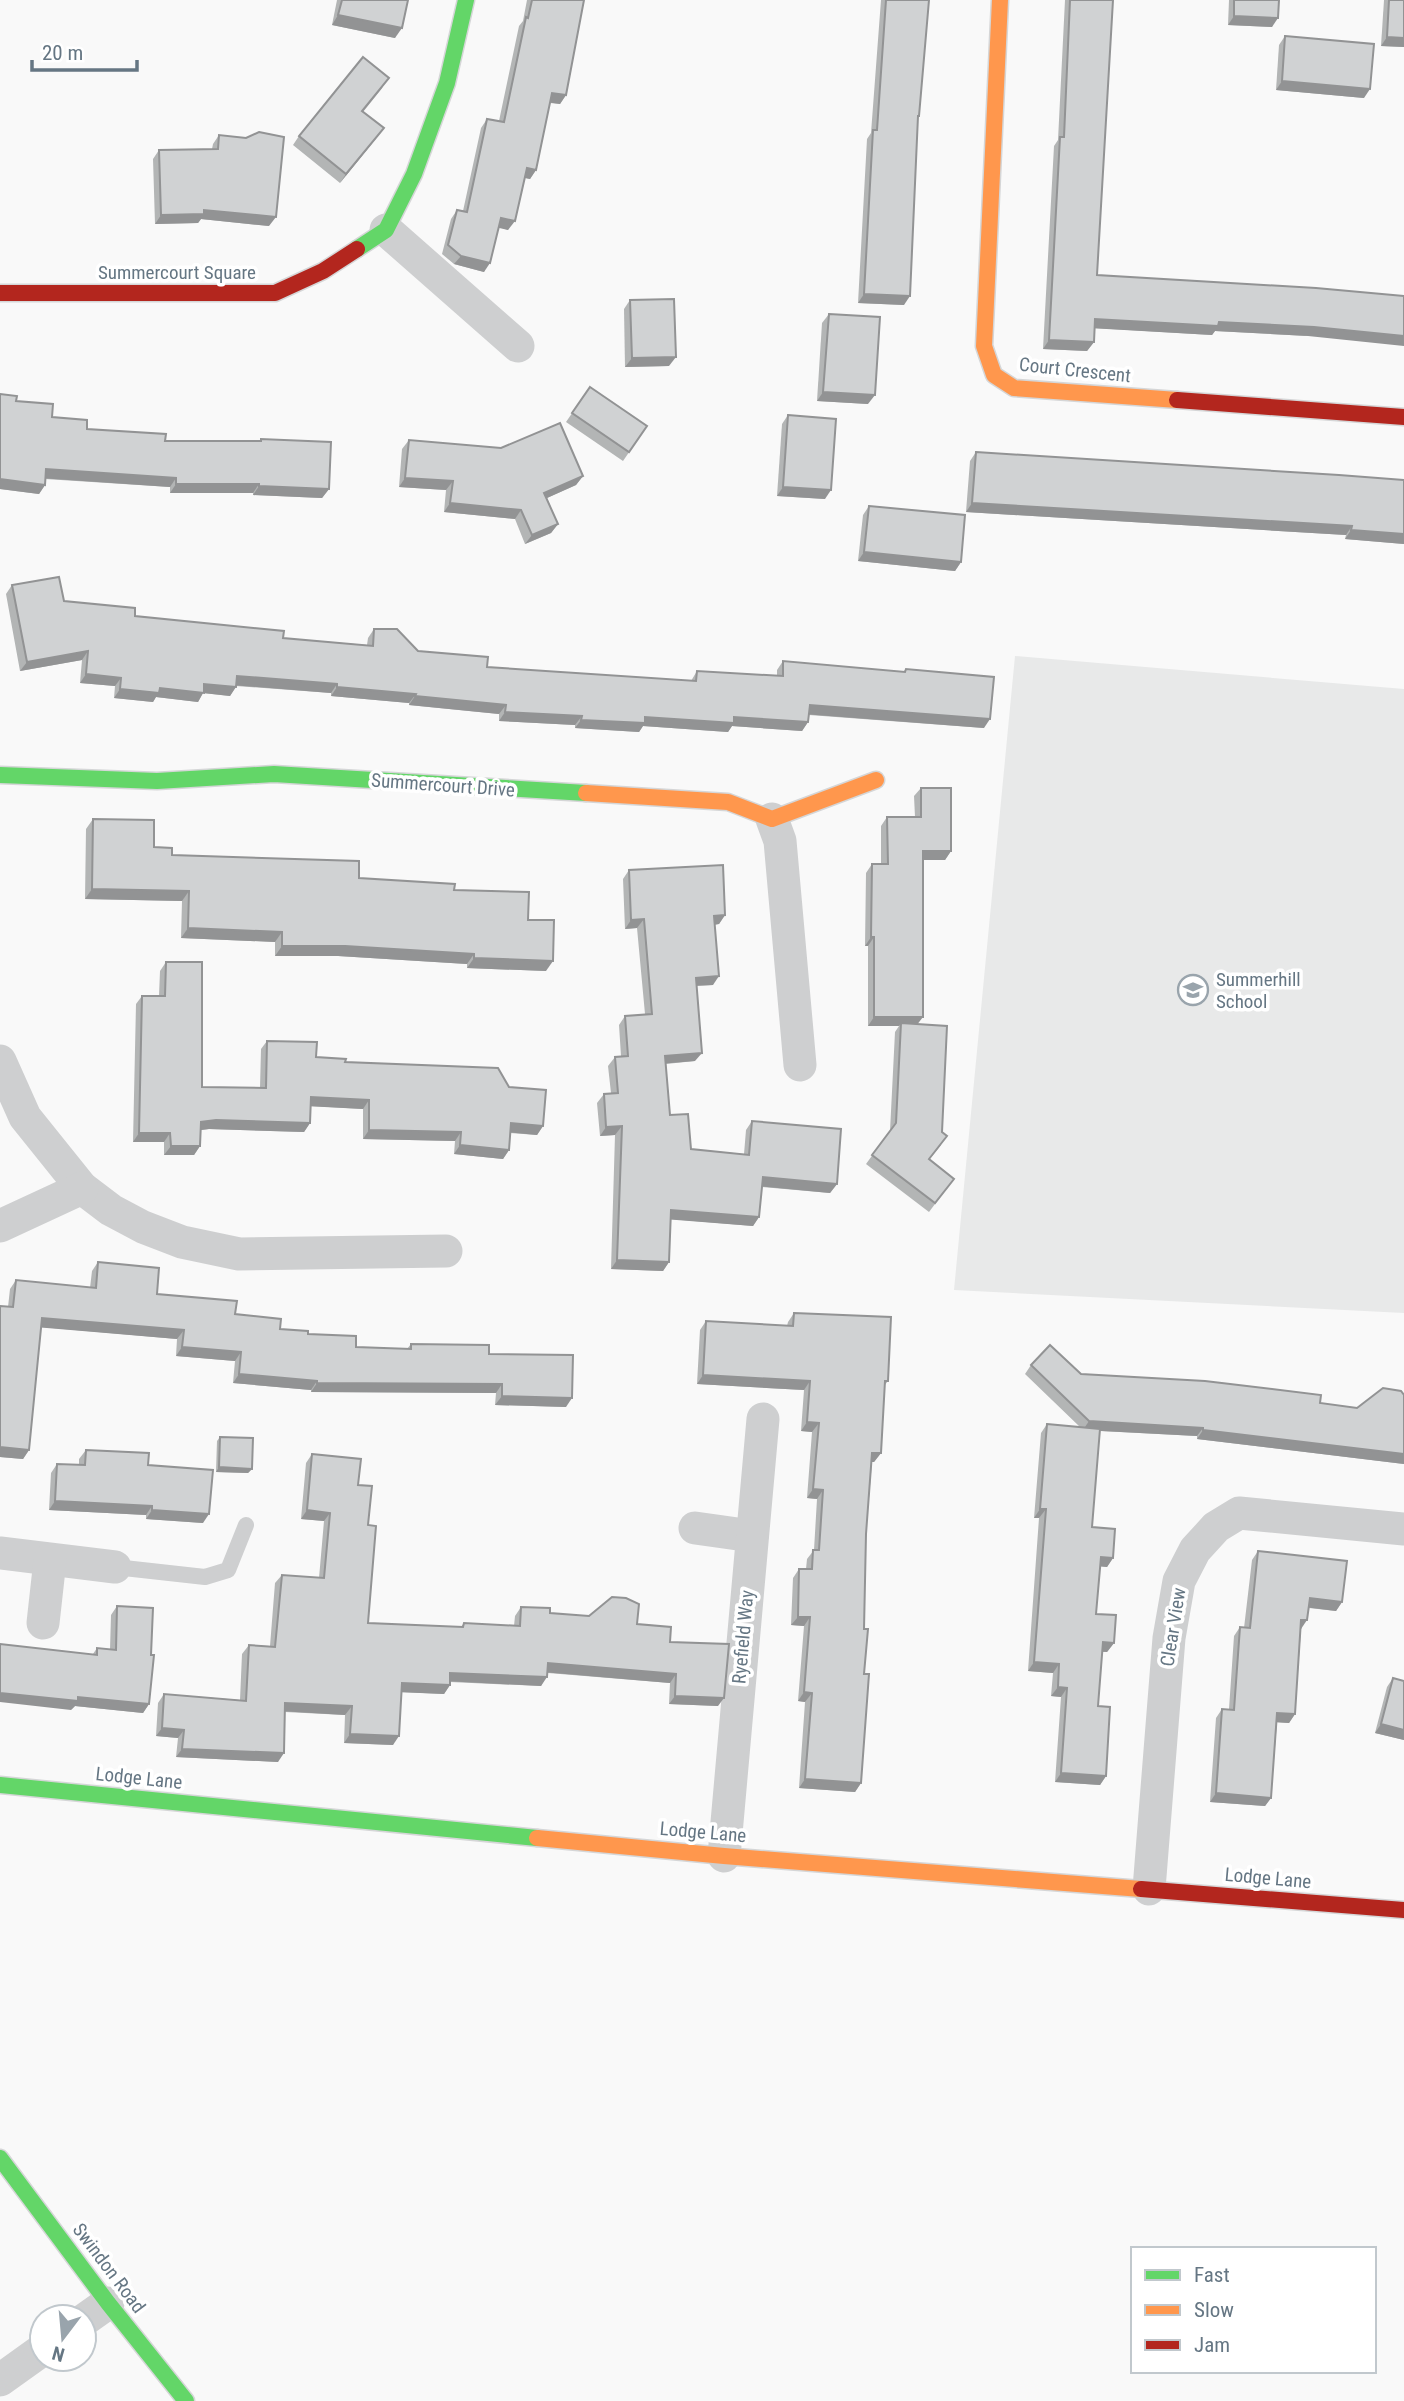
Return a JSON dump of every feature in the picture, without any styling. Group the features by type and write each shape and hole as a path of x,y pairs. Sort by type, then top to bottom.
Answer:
{"street":[{"path":"466,0 447,83 414,174 386,230 518,346"},
{"name":"Court Crescent","path":"1000,0 984,346 994,374 1014,388 1404,417"},
{"name":"Summercourt Square","path":"0,293 275,293 323,271 386,230"},
{"name":"Summercourt Drive","path":"0,775 157,781 274,774 728,802 772,818"},
{"path":"800,1065 780,841 772,818 876,780"},
{"path":"0,1061 25,1117 82,1188 111,1210 143,1227 182,1242 239,1254 446,1251"},
{"path":"0,1226 82,1188"},
{"name":"Ryefield Way","path":"724,1856 764,1419"},
{"name":"Clear View","path":"1149,1889 1169,1638 1179,1581 1195,1550 1216,1527 1239,1513 1404,1529"},
{"path":"695,1528 752,1536"},
{"path":"0,1553 114,1567"},
{"path":"43,1623 50,1560"},
{"name":"Lodge Lane","path":"0,1785 724,1856 1404,1910"},
{"name":"Swindon Road","path":"0,2158 90,2303"},
{"name":"Swindon Road","path":"98,2314 186,2401"},
{"path":"0,2380 28,2360"}],"lane":[{"path":"114,1567 205,1577 228,1570 246,1525"}],"shaded area":[{"name":"Summerhill School","path":"1015,656 1404,689 1404,1313 954,1290"}],"building":[{"path":"342,0 408,0 402,28 338,15"},
{"path":"532,0 584,0 566,95 552,93 536,170 527,168 515,221 501,218 490,263 461,256 448,245 457,210 467,212 487,119 504,122"},
{"path":"886,0 929,0 918,116 910,296 864,294 873,130 877,130"},
{"path":"1070,0 1113,0 1097,275 1404,296 1404,336 1314,327 1219,322 1218,326 1095,319 1094,342 1049,340 1060,137 1064,137"},
{"path":"1234,0 1279,0 1278,18 1234,16"},
{"path":"1389,0 1404,0 1404,38 1387,37"},
{"path":"1285,36 1374,44 1370,89 1282,81"},
{"path":"363,57 389,78 362,111 384,128 346,174 299,136"},
{"path":"259,132 284,137 276,217 204,210 204,214 161,215 159,150 218,149 219,135 246,138"},
{"path":"674,299 676,357 632,358 630,300"},
{"path":"829,314 880,317 875,395 823,392"},
{"path":"590,387 647,426 629,452 572,413"},
{"path":"0,394 17,396 16,401 53,404 52,417 87,420 87,429 166,434 165,441 261,439 331,442 329,489 259,484 176,484 176,478 46,469 45,485 0,479"},
{"path":"788,415 836,419 831,490 783,487"},
{"path":"560,423 583,476 544,493 558,524 532,535 521,510 450,503 453,481 405,478 409,440 501,448"},
{"path":"976,452 1404,480 1404,534 1351,530 1352,526 972,503"},
{"path":"869,506 965,515 961,562 864,552"},
{"path":"59,577 64,601 135,608 135,616 284,631 283,638 373,646 374,629 397,629 418,651 488,657 487,667 696,681 697,671 783,676 783,661 994,677 990,719 810,705 808,722 734,717 734,723 645,717 645,723 581,720 582,716 505,712 506,705 337,687 337,684 237,676 236,687 204,684 204,693 160,688 159,693 120,689 121,678 86,674 88,651 27,662 12,585"},
{"path":"921,788 951,788 951,851 923,851 923,1017 874,1017 872,864 888,864 887,817 921,817"},
{"path":"93,819 154,820 154,847 172,848 172,855 359,861 359,878 455,884 454,890 529,892 528,920 554,920 553,961 474,958 474,954 345,946 282,946 282,932 188,928 189,891 92,889"},
{"path":"723,865 725,915 714,916 719,976 696,978 702,1053 665,1056 670,1115 688,1114 691,1149 749,1155 752,1121 841,1129 837,1184 763,1177 759,1217 671,1210 669,1262 617,1260 622,1126 606,1127 604,1094 618,1093 615,1057 628,1056 625,1016 652,1014 644,919 631,920 629,870"},
{"path":"166,962 202,962 202,1087 266,1088 267,1041 317,1042 316,1057 346,1059 345,1062 498,1068 509,1087 546,1090 543,1126 511,1123 509,1150 460,1145 461,1132 369,1130 369,1100 311,1097 310,1123 216,1120 201,1122 200,1146 171,1146 170,1133 139,1133 142,996 165,996"},
{"path":"901,1023 947,1026 942,1132 947,1136 929,1159 954,1179 935,1203 872,1155 896,1123"},
{"path":"98,1262 159,1268 157,1294 237,1301 235,1314 281,1319 280,1329 308,1331 308,1334 356,1336 356,1347 411,1349 411,1344 489,1345 489,1354 573,1355 572,1398 502,1396 502,1384 317,1383 239,1374 241,1352 182,1347 184,1330 42,1318 29,1450 0,1447 0,1306 13,1307 16,1280 96,1288"},
{"path":"794,1313 891,1317 881,1453 872,1453 866,1534 864,1629 868,1629 864,1674 869,1674 861,1783 805,1779 812,1693 804,1692 810,1617 798,1617 799,1569 812,1569 813,1550 819,1550 823,1490 813,1489 819,1423 807,1422 810,1381 703,1375 706,1321 793,1326"},
{"path":"1050,1345 1081,1374 1205,1381 1321,1395 1320,1403 1357,1408 1383,1388 1401,1391 1404,1395 1404,1454 1203,1428 1089,1421 1031,1365"},
{"path":"1047,1424 1100,1429 1092,1527 1115,1529 1113,1558 1101,1557 1096,1614 1116,1615 1114,1643 1103,1642 1098,1706 1110,1707 1106,1776 1061,1773 1067,1688 1058,1687 1059,1664 1034,1662 1046,1509 1040,1509"},
{"path":"220,1437 253,1438 252,1469 219,1467"},
{"path":"86,1450 149,1453 148,1465 213,1470 209,1514 152,1510 152,1506 55,1501 57,1464 85,1465"},
{"path":"312,1454 361,1459 358,1485 372,1486 368,1525 376,1526 368,1623 463,1627 464,1623 520,1626 521,1607 550,1608 550,1613 589,1616 612,1597 626,1598 639,1604 637,1624 671,1627 670,1642 729,1644 724,1698 675,1696 676,1674 548,1663 547,1677 450,1673 450,1685 402,1683 399,1736 350,1734 352,1706 285,1703 284,1753 182,1749 184,1730 162,1728 164,1694 246,1701 249,1645 275,1647 282,1575 324,1578 330,1513 307,1510"},
{"path":"1258,1551 1347,1561 1342,1602 1310,1598 1307,1620 1301,1620 1295,1714 1277,1713 1271,1798 1216,1793 1222,1709 1234,1710 1240,1627 1250,1628"},
{"path":"117,1606 153,1608 151,1655 154,1655 149,1704 78,1697 78,1701 0,1693 0,1644 97,1655 97,1648 116,1650"},
{"path":"1393,1678 1404,1681 1404,1730 1381,1724"}],"traffic: fast":[{"path":"357,249 386,230 414,174 447,83 466,0"},
{"path":"0,775 157,781 274,774 586,793"},
{"path":"0,1785 537,1838"},
{"path":"0,2158 108,2303 186,2401"}],"traffic: slow":[{"path":"1000,0 984,346 994,375 1014,388 1177,400"},
{"path":"586,793 728,802 772,819 876,780"},
{"path":"537,1838 724,1856 1141,1889"}],"traffic: jam":[{"path":"0,293 275,293 323,271 357,249"},
{"path":"1177,400 1404,417"},
{"path":"1141,1889 1404,1910"}],"place":[{"name":"Summerhill School","path":"1193,990"}]}
